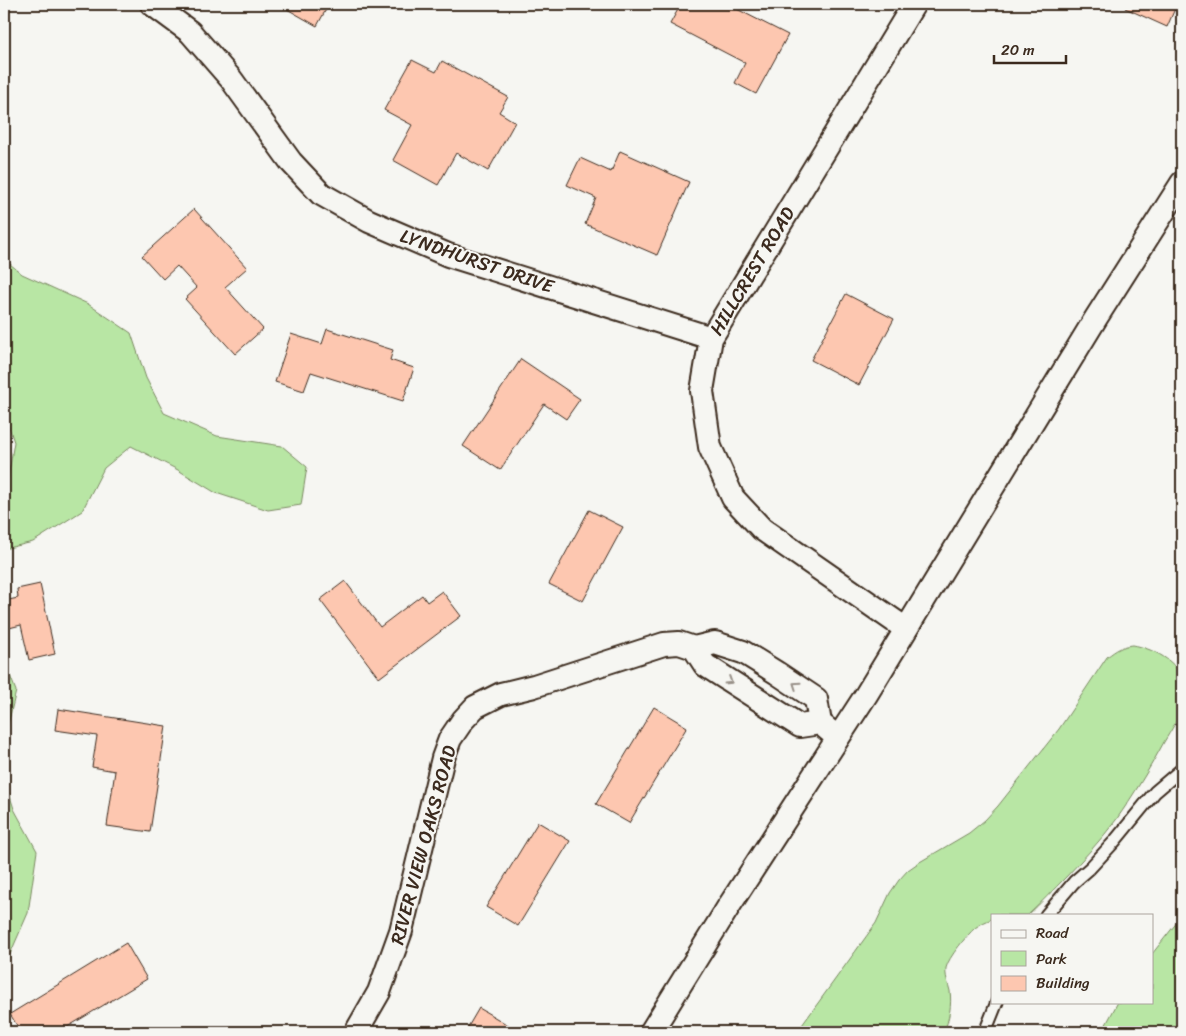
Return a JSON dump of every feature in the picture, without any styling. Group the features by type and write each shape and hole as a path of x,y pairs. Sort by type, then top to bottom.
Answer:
{"street":[{"name":"LYNDHURST DRIVE","path":"152,4 190,32 231,79 291,162 320,194 369,221 448,255 711,338"},
{"name":"HILLCREST ROAD","path":"906,629 762,529 734,498 710,447 702,392 711,338 914,4"},
{"path":"651,1032 729,906 838,738 1096,318 1182,183"},
{"name":"RIVER VIEW OAKS ROAD","path":"356,1032 379,992 401,931 443,758 450,739 475,708 501,694 534,686 664,644 679,643 694,648 715,643 743,652 816,699 820,723"},
{"path":"694,648 705,665 800,726 820,723 838,738"}],"lane":[{"path":"1047,914 1074,882 1114,842 1155,792 1182,768"},
{"path":"985,1032 996,1004"}],"green space":[{"path":"4,259 22,274 88,304 131,333 146,378 164,413 217,436 282,446 307,467 301,505 268,510 216,493 178,470 131,446 104,468 82,511 33,542 4,549 4,483 8,478 14,442 4,412"},
{"path":"1133,645 1156,652 1176,667 1180,674 1183,698 1177,719 1141,782 1116,820 1066,877 1029,914 991,914 991,919 975,928 958,947 946,968 951,1001 949,1017 944,1032 797,1032 876,923 890,893 899,880 918,863 969,833 985,820 1059,729 1107,657 1126,646"},
{"path":"4,660 16,691 4,741"},
{"path":"4,777 14,809 37,851 28,913 4,968"},
{"path":"1182,916 1182,1032 1102,1032 1117,1004 1154,1004 1154,951"}],"building":[{"path":"291,4 329,4 317,26 287,9"},
{"path":"352,4 368,4 364,11"},
{"path":"681,4 727,4 788,35 756,94 735,83 745,63 670,24"},
{"path":"1126,4 1177,4 1167,27 1125,8"},
{"path":"412,60 436,72 442,61 508,97 499,112 515,122 488,171 456,153 438,185 393,160 412,125 384,110"},
{"path":"620,151 689,182 657,255 585,224 596,198 567,185 580,158 611,172"},
{"path":"194,209 247,268 225,287 263,329 235,354 185,299 197,288 177,266 163,279 142,256"},
{"path":"846,294 894,319 859,385 811,360"},
{"path":"327,329 393,350 390,360 414,368 403,401 311,372 304,391 275,382 291,334 322,344"},
{"path":"521,359 580,399 566,419 544,404 500,470 463,446"},
{"path":"589,510 623,527 583,601 549,584"},
{"path":"345,581 380,627 422,595 427,602 442,591 461,616 379,678 320,600"},
{"path":"40,584 55,654 29,660 21,625 5,629 4,601 18,598 17,589"},
{"path":"654,707 687,727 629,823 596,804"},
{"path":"58,709 166,726 150,832 107,826 115,771 92,767 97,736 55,730"},
{"path":"538,822 570,841 518,926 486,907"},
{"path":"126,943 147,979 59,1032 21,1032 10,1014"},
{"path":"479,1008 520,1032 465,1032"}]}
